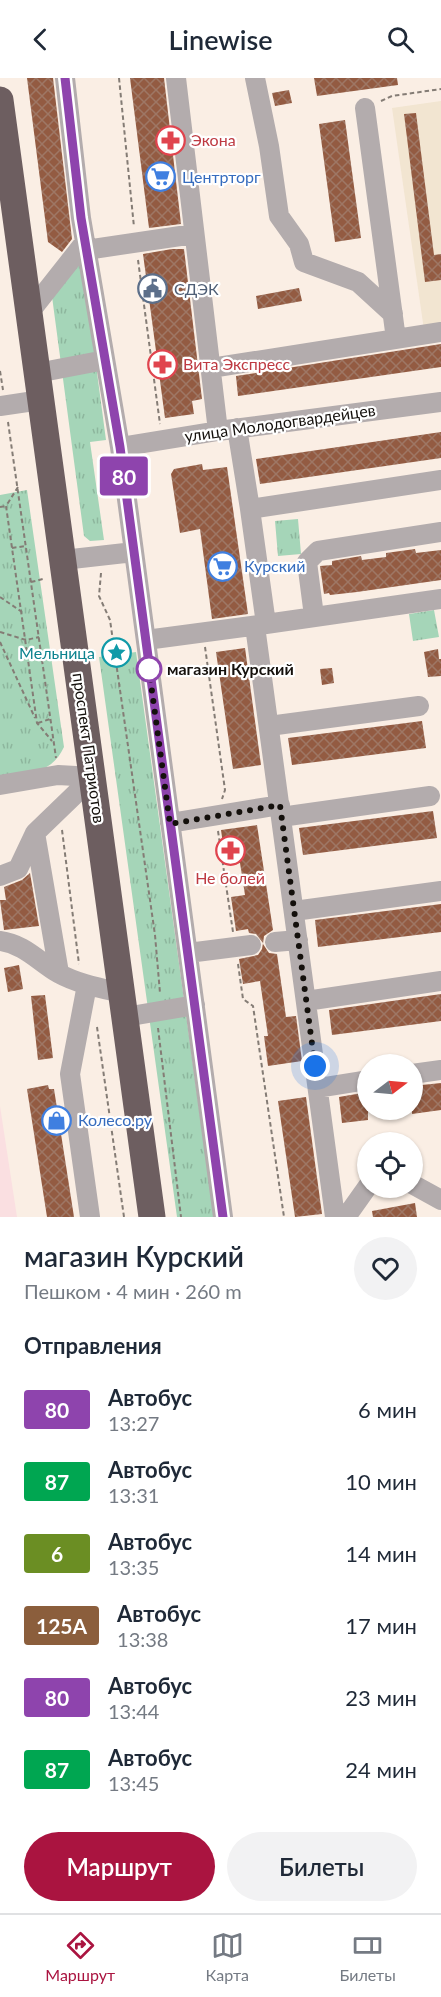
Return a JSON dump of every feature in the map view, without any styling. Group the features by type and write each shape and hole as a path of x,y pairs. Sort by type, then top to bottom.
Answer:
{"highway":[{"name":"проспект Патриотов","path":"0,100 152,1217"}],"street":[{"path":"65,78 86,246 120,447 223,1217"},
{"path":"255,78 270,146 279,216 299,244 304,262 358,282 393,314"},
{"path":"181,79 194,234 211,368 250,509 269,726 335,1217"},
{"path":"364,108 396,339"},
{"path":"29,313 86,246 194,234"},
{"path":"211,368 441,332"},
{"path":"37,373 105,360"},
{"path":"0,406 41,400"},
{"name":"улица Молодогвардейцев","path":"120,447 228,430 441,402"},
{"path":"250,509 441,480"},
{"path":"314,616 307,562 318,551 441,532"},
{"path":"63,561 134,552"},
{"path":"146,640 441,599"},
{"path":"269,726 419,706"},
{"path":"0,785 58,775 93,777"},
{"path":"0,876 18,869 35,833 93,777"},
{"path":"170,824 216,816 430,796"},
{"path":"35,833 59,973"},
{"path":"294,910 441,891"},
{"path":"275,942 298,940"},
{"path":"0,941 22,946 59,973 124,1005 156,1012 195,1005"},
{"path":"188,953 243,946"},
{"path":"306,1001 441,981"},
{"path":"87,985 70,1074 90,1217"},
{"path":"423,1072 441,1070"},
{"path":"318,1088 357,1082"},
{"path":"423,1190 441,1200"},
{"path":"346,1217 359,1198"}],"path":[{"path":"364,108 392,96 441,89"},
{"path":"18,486 6,506 37,723"},
{"path":"0,507 6,506"},
{"path":"12,548 26,546"},
{"path":"101,573 99,596 110,620 155,935 160,996 156,1012 181,1217"},
{"path":"0,597 22,612"},
{"path":"0,632 26,640 39,637"},
{"path":"203,633 225,790 216,816 243,946 243,999 253,1006 284,1217"},
{"path":"0,642 37,723 54,743"},
{"path":"37,723 51,719"}],"shaded area":[{"path":"441,101 441,328 424,330 392,108"},
{"path":"0,1106 17,1217 0,1217"}],"green space":[{"path":"79,238 106,440 90,442 104,540 90,541 84,536 51,289"},
{"path":"27,490 64,747 59,756 45,768 0,778 0,495"},
{"path":"298,519 301,554 278,556 275,521"},
{"path":"434,610 439,637 413,641 409,614"},
{"path":"136,652 214,1217 177,1217 99,657"}],"building":[{"path":"27,78 53,78 72,239 62,252 48,242"},
{"path":"130,78 164,78 181,224 149,228"},
{"path":"314,78 397,78 398,85 317,96"},
{"path":"289,90 292,103 275,106 272,93"},
{"path":"416,113 434,255 441,254 441,280 425,282 404,114"},
{"path":"345,120 361,238 335,242 319,124"},
{"path":"184,249 202,399 192,401 194,414 165,418 143,254"},
{"path":"299,288 302,301 258,309 256,296"},
{"path":"441,344 441,367 238,396 236,376"},
{"path":"441,432 441,458 260,484 256,459"},
{"path":"202,464 203,470 227,467 248,614 212,619 200,529 180,533 171,474 174,469"},
{"path":"415,549 416,553 441,550 441,580 357,592 324,594 320,566 332,565 332,561 361,556 362,560 386,557 386,553"},
{"path":"245,648 261,765 233,769 216,652"},
{"path":"438,649 439,659 441,659 441,676 428,677 424,652"},
{"path":"332,668 334,683 322,685 320,669"},
{"path":"422,721 426,748 292,765 288,738"},
{"path":"433,811 437,838 303,855 299,828"},
{"path":"257,825 273,930 264,936 263,944 269,953 277,954 286,1017 296,1016 302,1061 268,1066 264,1036 268,1036 260,981 243,984 239,959 258,955 263,943 256,934 249,933 248,929 236,931 231,897 245,895 240,863 226,865 221,830"},
{"path":"30,873 39,926 4,930 0,900 6,900 4,887 22,880"},
{"path":"441,904 441,932 318,947 315,920"},
{"path":"19,965 23,989 8,992 4,968"},
{"path":"441,994 441,1021 332,1035 329,1010"},
{"path":"45,995 53,1058 38,1060 31,996"},
{"path":"441,1083 441,1110 423,1112 423,1085"},
{"path":"48,1085 49,1089 54,1089 74,1217 47,1217 27,1089"},
{"path":"357,1094 357,1120 368,1120 342,1123 339,1097"},
{"path":"306,1097 322,1214 295,1217 278,1101"},
{"path":"415,1203 417,1217 373,1217 372,1211"}],"bus line":[{"name":"80","path":"65,78 81,218 120,447 223,1217"}],"place":[{"name":"Экона","path":"170,140"},
{"name":"Центрторг","path":"161,177"},
{"name":"СДЭК","path":"153,289"},
{"name":"Вита Экспресс","path":"162,364"},
{"name":"Курский","path":"223,566"},
{"name":"Мельница","path":"116,653"},
{"name":"магазин Курский","path":"149,669"},
{"name":"Не болей","path":"230,850"},
{"name":"Колесо.ру","path":"57,1120"}],"route":[{"path":"149,669 170,824 280,805 315,1066"}]}
